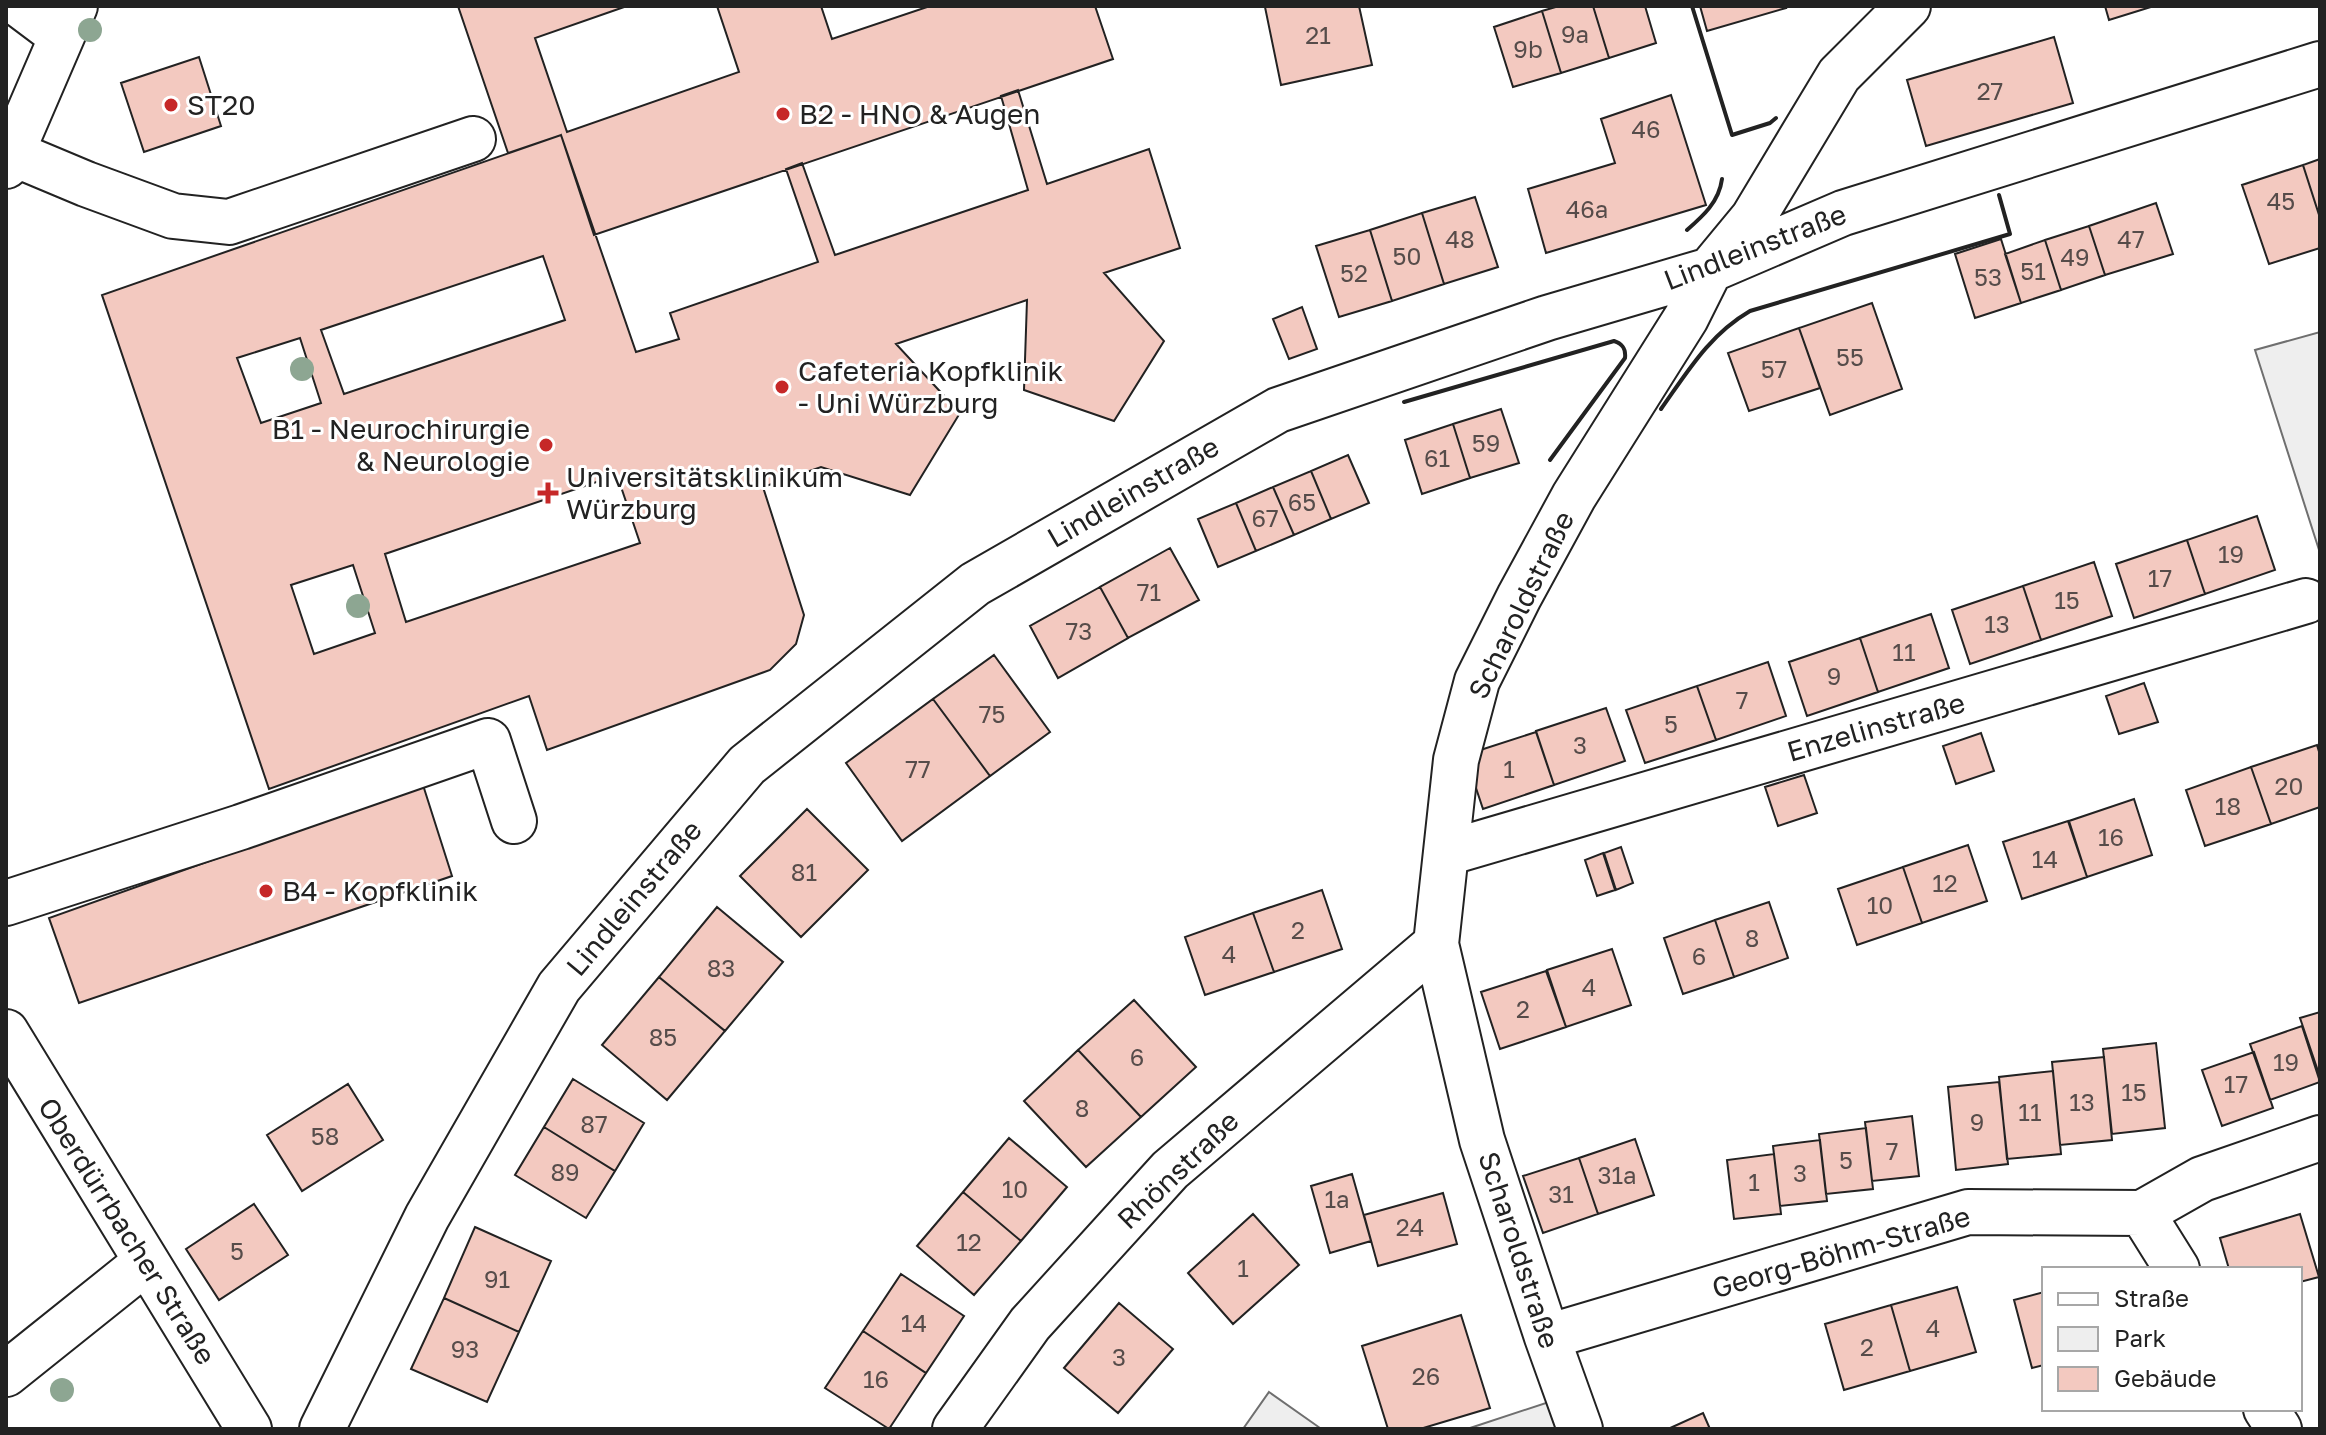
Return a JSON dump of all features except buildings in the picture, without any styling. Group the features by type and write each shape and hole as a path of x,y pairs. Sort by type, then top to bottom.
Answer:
{"street":[{"path":"21,6 68,21 9,160 173,216 229,222 473,139"},
{"name":"Scharoldstraße","path":"1580,1429 1482,1140 1436,944 1456,760 1477,681 1574,496 1686,318 1710,270 1753,218 1839,75 1908,6"},
{"name":"Lindleinstraße","path":"322,1429 427,1217 559,987 747,765 975,584 1259,419 1328,391 1518,327 1710,270 1843,213 2320,64"},
{"name":"Enzelinstraße","path":"1447,853 2306,601"},
{"path":"6,903 241,827 488,741 514,821"},
{"name":"Rhönstraße","path":"955,1429 1030,1324 1170,1170 1436,944"},
{"name":"Oberdürrbacher Straße","path":"6,1032 249,1429"},
{"name":"Georg-Böhm-Straße","path":"1547,1337 1968,1212 2142,1213 2202,1179 2320,1138"},
{"path":"2142,1213 2176,1267"},
{"path":"6,1374 146,1262"},
{"path":"2267,1411 2279,1429"}],"green space":[{"path":"2320,332 2320,553 2255,350"},
{"path":"1269,1392 1320,1428 1322,1429 1243,1429"},
{"path":"1552,1401 1562,1429 1467,1429"}],"wall":[{"path":"1692,6 1732,135 1770,123 1776,118"},
{"path":"1687,230 1714,202 1722,179"},
{"path":"1661,409 1711,343 1750,311 2010,234 1999,195"},
{"path":"1404,402 1614,341 1620,344 1625,358 1550,460"}],"place":[{"name":"ST20","path":"171,105"},
{"name":"B2 - HNO & Augen","path":"783,114"},
{"name":"Cafeteria Kopfklinik - Uni Würzburg","path":"782,387"},
{"name":"B1 - Neurochirurgie & Neurologie","path":"546,445"},
{"name":"Universitätsklinikum Würzburg","path":"548,493"},
{"name":"B4 - Kopfklinik","path":"266,891"}]}
